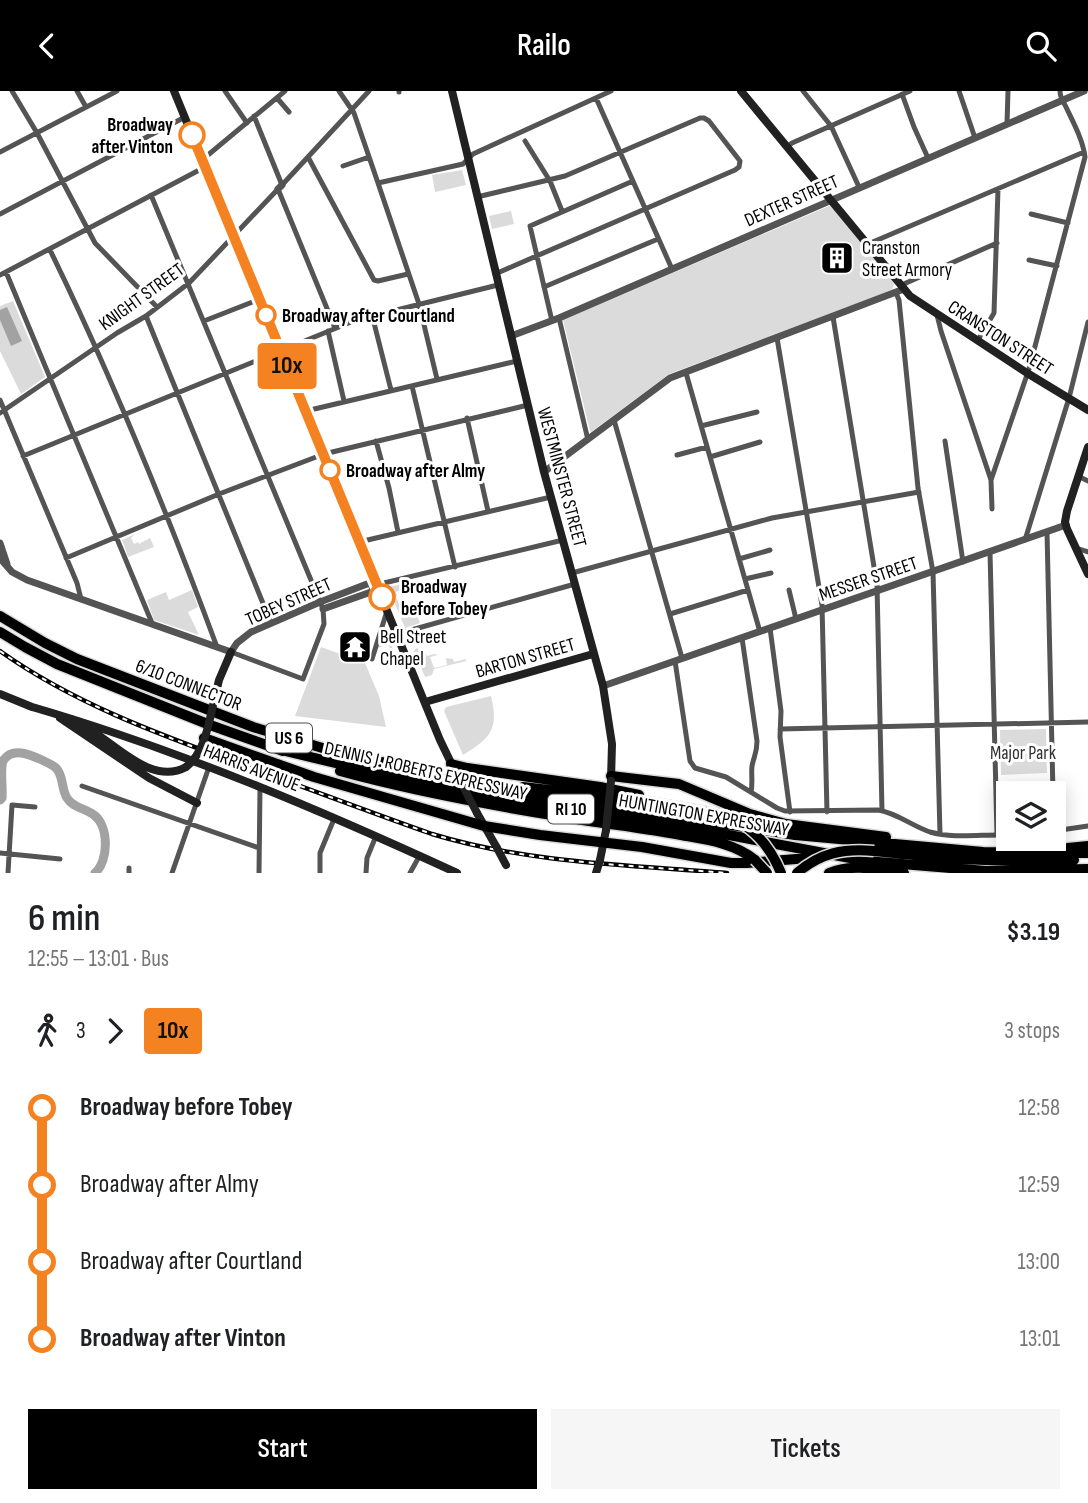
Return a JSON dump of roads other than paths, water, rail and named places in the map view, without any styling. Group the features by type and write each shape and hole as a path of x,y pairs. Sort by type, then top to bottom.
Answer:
{"highway":[{"name":"6/10 CONNECTOR","path":"0,616 44,643 77,659 253,727 339,753 454,771"},
{"name":"6/10 CONNECTOR","path":"0,632 65,668 277,749"},
{"path":"204,738 300,772 484,826 736,863 839,856"},
{"name":"DENNIS J. ROBERTS EXPRESSWAY","path":"277,749 305,760 402,787 565,818 691,837 735,848 755,860 767,873"},
{"name":"HUNTINGTON EXPRESSWAY","path":"277,749 432,784 677,825 866,861 958,869 1051,872 1088,869"},
{"name":"DENNIS J. ROBERTS EXPRESSWAY","path":"454,771 524,787 723,815 758,835 772,854 781,873"},
{"name":"HUNTINGTON EXPRESSWAY","path":"454,771 479,785 759,830 930,848 1012,853 1088,853"},
{"path":"300,772 428,796 456,798"},
{"path":"611,779 679,784 750,814 777,822 867,834 930,848"},
{"path":"1012,853 1088,846"},
{"path":"797,873 813,861 832,853 853,850 974,860 1027,862 1088,859"},
{"path":"829,873 850,868 904,873"},
{"path":"1051,872 1074,873"}],"main road":[{"path":"174,91 454,771 508,869"},
{"name":"WESTMINSTER STREET","path":"452,91 544,471 603,686 612,744 611,779 604,843 596,873"},
{"name":"CRANSTON STREET","path":"741,91 868,244 901,290 1088,410"},
{"path":"1088,447 1066,513 1066,525 1088,574"},
{"name":"TOBEY STREET","path":"62,718 97,734 148,769 171,772 187,767 197,758 219,680 231,652"},
{"name":"BARTON STREET","path":"425,702 593,655"},
{"name":"HARRIS AVENUE","path":"0,695 62,718 149,778 197,803"},
{"name":"HARRIS AVENUE","path":"29,706 93,725 209,767 303,804 457,873"}],"street":[{"path":"12,91 98,248 157,307"},
{"path":"77,91 86,107"},
{"path":"0,152 117,91"},
{"path":"225,91 247,123"},
{"path":"339,91 352,110 378,183 419,304 438,379"},
{"name":"KNIGHT STREET","path":"2,412 146,316 189,283 369,91"},
{"path":"378,183 463,164 473,154 611,91"},
{"path":"804,91 831,126 859,187"},
{"path":"787,147 910,91"},
{"path":"960,91 975,138"},
{"path":"1007,124 1008,91"},
{"path":"991,480 1027,373 1085,157 1060,91"},
{"name":"DEXTER STREET","path":"511,336 1084,91"},
{"path":"902,93 928,158"},
{"path":"152,623 51,379 3,274 151,195 203,163 280,94 289,112"},
{"path":"596,98 672,269"},
{"path":"254,116 335,328"},
{"path":"0,214 185,117"},
{"path":"477,197 565,176 704,118 734,152 740,164 735,170 495,274"},
{"path":"525,141 550,180 562,211"},
{"path":"868,244 1084,152"},
{"path":"308,157 374,280 408,274"},
{"path":"343,166 369,157"},
{"path":"588,440 556,319 544,287 530,226 633,181"},
{"path":"978,340 994,313 998,188"},
{"path":"0,558 17,576 303,679 324,624 322,605 151,195"},
{"path":"1031,214 1068,223"},
{"path":"544,287 658,239"},
{"path":"940,834 933,572 919,492 899,300 901,290 907,282 997,243"},
{"path":"50,250 97,348 196,588 217,647"},
{"path":"1029,260 1057,266"},
{"path":"23,456 335,328 372,315 498,285"},
{"path":"544,471 670,378 901,290"},
{"path":"204,321 260,299"},
{"path":"372,315 391,390"},
{"path":"937,315 991,480 992,509"},
{"path":"146,316 271,623"},
{"path":"833,317 877,591 882,811"},
{"path":"1025,540 1069,398 1088,322"},
{"path":"328,331 344,401"},
{"path":"777,338 822,610 827,811"},
{"path":"306,411 517,361"},
{"path":"686,373 761,632"},
{"path":"412,386 455,567"},
{"path":"0,400 2,412 77,583 81,599"},
{"path":"66,558 219,494 324,454 528,405"},
{"path":"701,426 757,412"},
{"path":"467,418 488,511"},
{"path":"614,420 670,614 693,766 722,775 779,809 790,812 882,811 940,834 996,835"},
{"path":"376,441 398,532"},
{"path":"945,441 963,562"},
{"path":"710,457 760,442"},
{"path":"677,455 707,447"},
{"path":"1078,476 1088,481"},
{"path":"572,573 772,518 919,492"},
{"path":"359,542 551,497"},
{"name":"MESSER STREET","path":"603,686 1066,525"},
{"path":"1047,532 1053,781"},
{"name":"TOBEY STREET","path":"231,652 251,632 322,605 367,584 384,583 563,540"},
{"path":"0,543 7,565"},
{"path":"1076,548 1088,552"},
{"path":"740,559 770,550"},
{"path":"990,552 996,798"},
{"path":"746,579 771,573"},
{"path":"66,594 77,583"},
{"path":"397,634 575,584"},
{"path":"670,614 748,590"},
{"path":"789,590 796,619"},
{"path":"373,659 387,611"},
{"path":"771,628 790,812"},
{"path":"742,638 757,743 752,766 751,792"},
{"path":"780,729 1088,722"},
{"path":"172,873 209,767"},
{"path":"82,786 259,848"},
{"path":"258,873 260,788"},
{"path":"8,873 12,805 35,807"},
{"path":"320,873 320,853 334,818"},
{"path":"1066,829 1088,826"},
{"path":"366,873 367,858 376,836"},
{"path":"0,853 60,859"},
{"path":"410,873 420,855"}],"waterway":[{"path":"0,800 2,764 7,756 27,754 55,767 70,801 94,815 102,827 105,852 100,868 95,873"}],"railway":[{"path":"0,651 59,688 121,718 432,834 468,844 541,857 727,873"}],"place":[{"name":"Broadway after Vinton","path":"192,135"},
{"name":"Cranston Street Armory","path":"837,258"},
{"name":"Broadway after Courtland","path":"266,315"},
{"name":"Broadway after Almy","path":"330,470"},
{"name":"Broadway before Tobey","path":"382,597"},
{"name":"Bell Street Chapel","path":"355,647"}],"park label":[{"name":"Major Park","path":"1023,752"}]}
